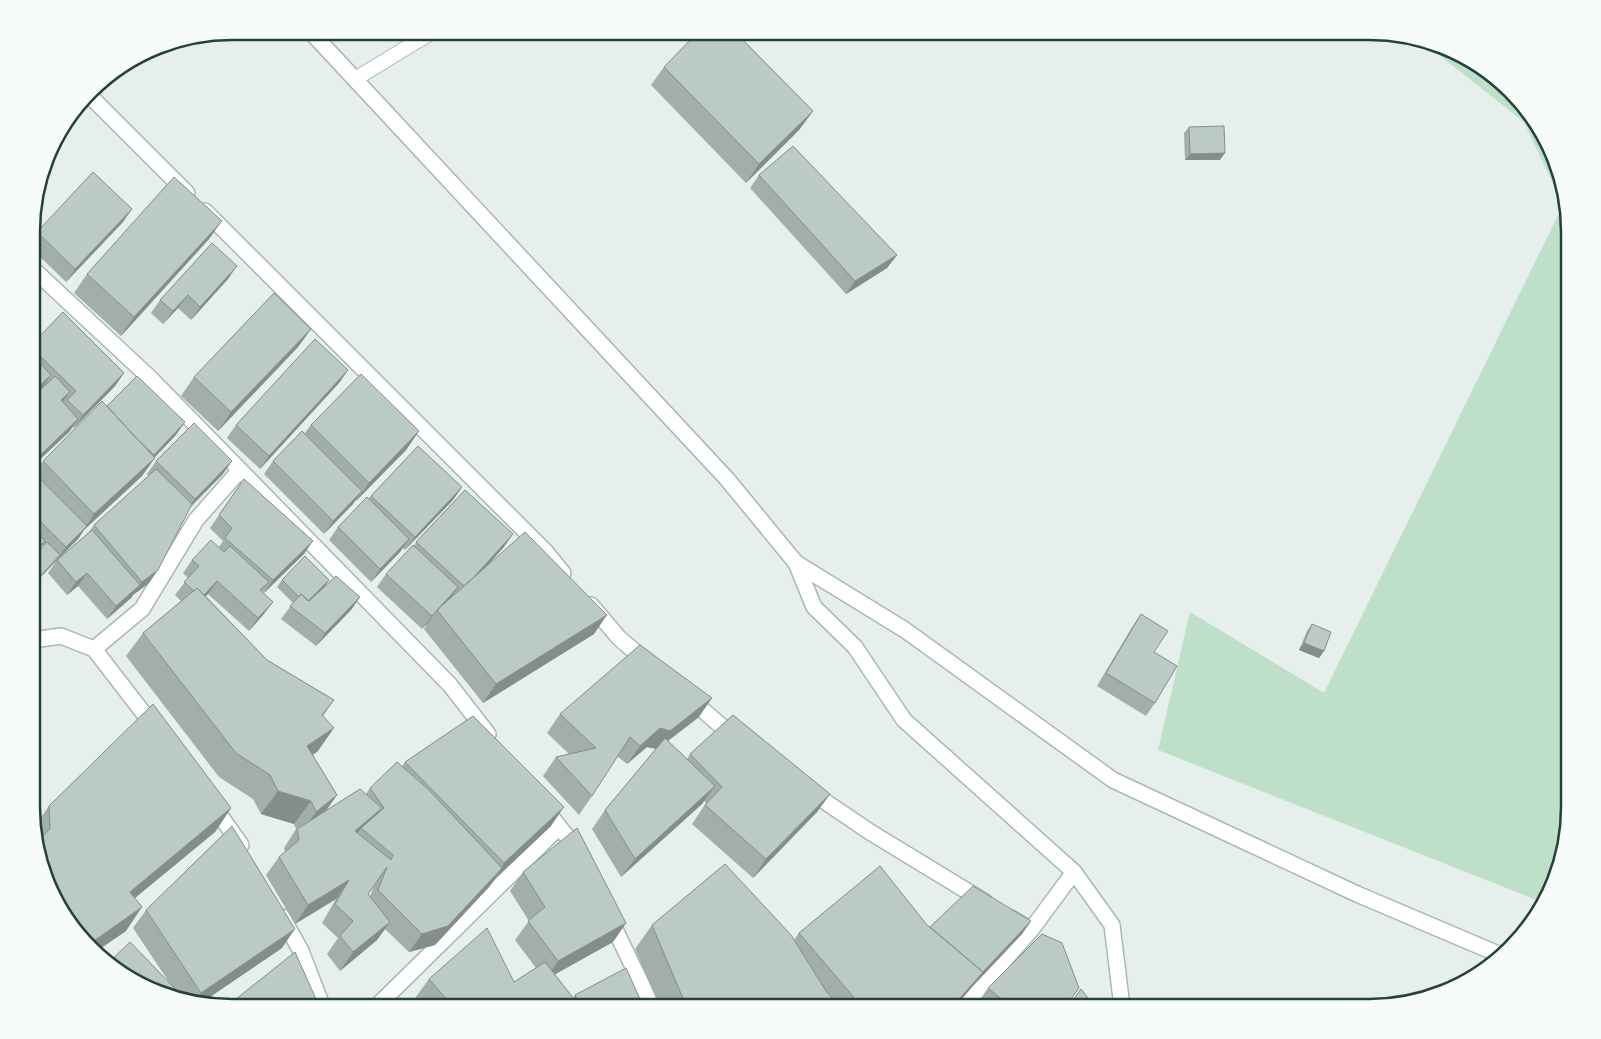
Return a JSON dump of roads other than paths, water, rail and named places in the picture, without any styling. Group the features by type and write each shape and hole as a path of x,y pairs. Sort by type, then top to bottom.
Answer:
{"street":[{"path":"318,40 727,479 796,563 814,607 855,647 904,720 1074,872 1112,925 1121,999"},
{"path":"93,99 545,551 570,580"},
{"path":"40,276 149,377 450,685 498,748"},
{"path":"94,649 142,609 196,520 240,470"},
{"path":"796,563 905,630 1113,780 1357,894 1494,952"},
{"path":"582,594 619,638 657,670"},
{"path":"40,639 61,636 94,649 140,717 161,736"},
{"path":"679,690 747,749"},
{"path":"796,782 870,832 1031,930"},
{"path":"202,791 237,838 246,854"},
{"path":"535,796 575,847 584,865"},
{"path":"383,999 559,827"},
{"path":"971,999 1031,930 1074,872"},
{"path":"601,901 649,999"},
{"path":"274,902 302,951 319,999"}],"lane":[{"path":"355,79 419,40"}]}
